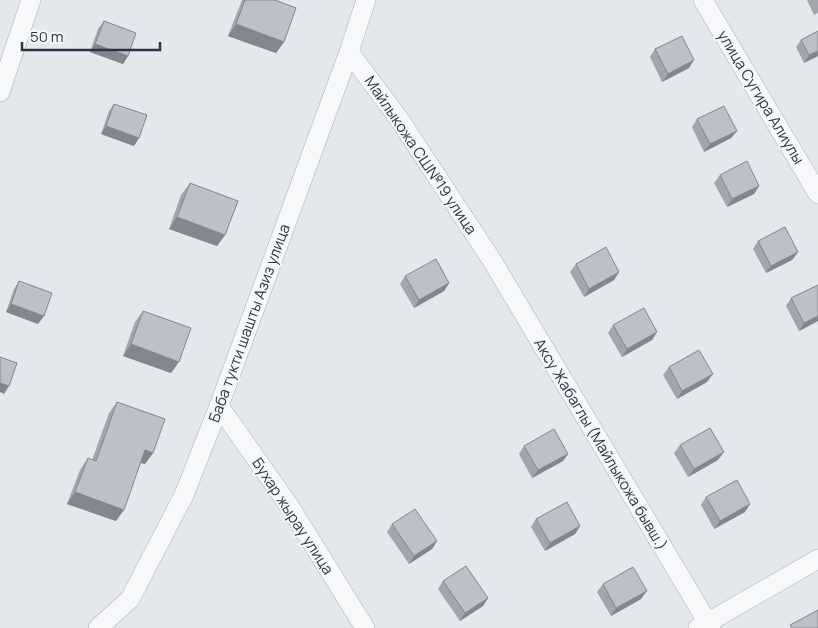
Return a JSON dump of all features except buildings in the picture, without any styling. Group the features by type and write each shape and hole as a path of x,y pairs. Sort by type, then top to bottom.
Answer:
{"street":[{"path":"0,92 31,0"},
{"name":"Баба тукти шашты Азиз улица","path":"98,628 130,599 184,495 219,406 349,52 366,0"},
{"name":"улица Сугира Алиулы","path":"703,0 818,194"},
{"name":"Майлыкожа СШ№19 улица","path":"349,52 399,119 491,259"},
{"name":"Аксу Жабаглы (Майлыкожа бывш.)","path":"491,259 706,626"},
{"name":"Бухар жырау улица","path":"219,406 290,507 365,628"},
{"path":"706,626 818,559"}]}
